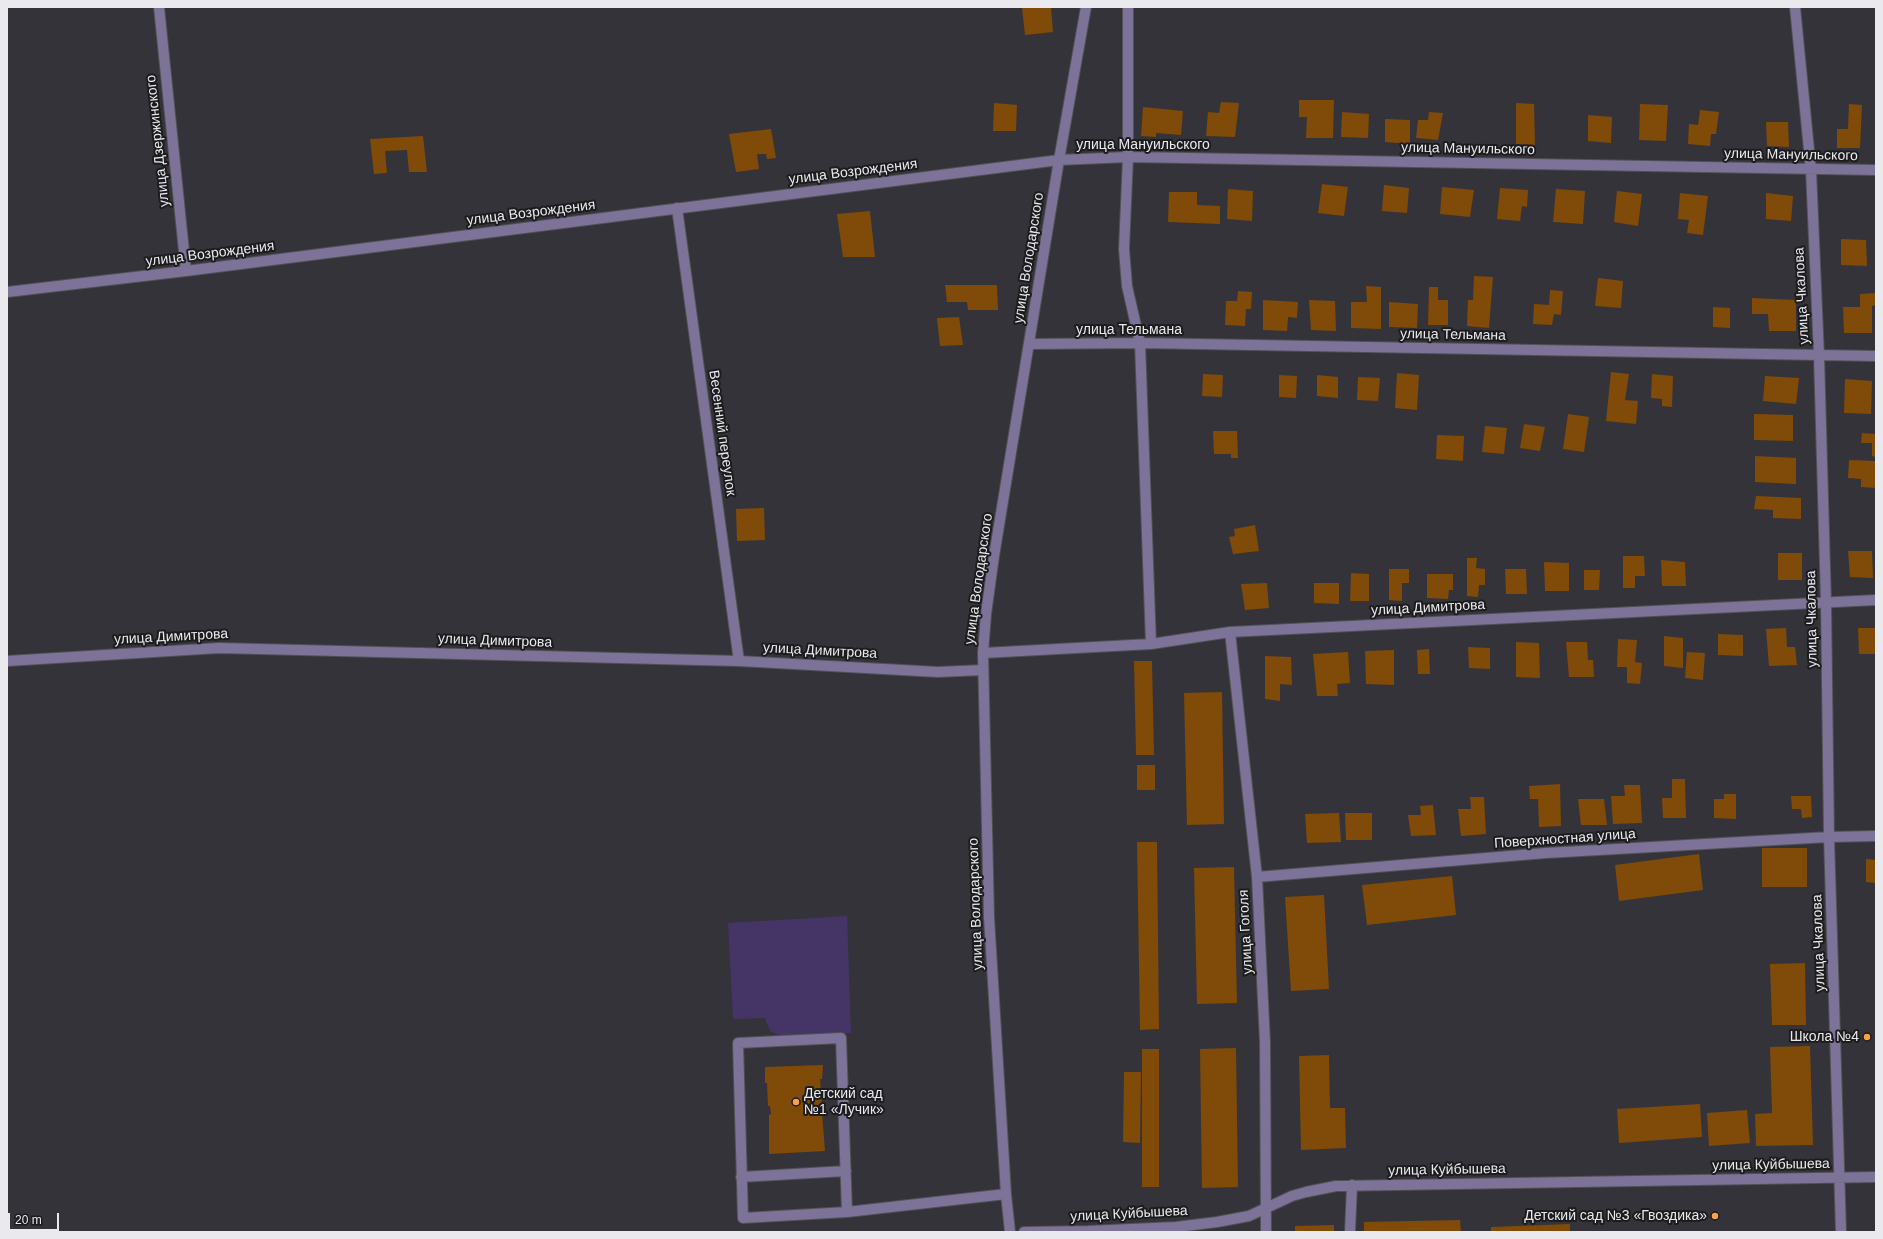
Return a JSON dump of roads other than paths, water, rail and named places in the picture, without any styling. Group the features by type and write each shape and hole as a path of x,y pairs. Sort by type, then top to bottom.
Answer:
{"street":[{"name":"улица Дзержинского","path":"159,7 186,271"},
{"name":"улица Володарского","path":"1010,1232 1006,1194 989,917 983,653 986,614 994,556 1059,160 1086,7"},
{"path":"1128,7 1128,157 1124,249 1127,286 1140,343 1151,644"},
{"name":"улица Чкалова","path":"1795,7 1811,170 1819,356 1826,602 1829,837 1841,1232"},
{"name":"улица Мануильского","path":"1059,160 1128,157 1876,170"},
{"name":"улица Возрождения","path":"7,292 186,271 1059,160"},
{"name":"Весенний переулок","path":"677,208 739,661"},
{"name":"улица Тельмана","path":"1030,344 1140,343 1876,356"},
{"name":"улица Димитрова","path":"983,653 1151,644 1230,632 1876,600"},
{"name":"улица Гоголя","path":"1230,632 1257,877 1265,1042 1266,1232"},
{"name":"улица Димитрова","path":"7,661 219,648 739,661 938,672 983,670"},
{"name":"Поверхностная улица","path":"1257,877 1546,853 1829,837 1876,836"},
{"path":"847,1212 841,1038 738,1044 743,1218 847,1212 1006,1194"},
{"path":"741,1177 846,1171"},
{"name":"улица Куйбышева","path":"1024,1232 1176,1227 1232,1220 1266,1209 1292,1196 1306,1192 1352,1185 1876,1177"},
{"path":"1350,1232 1352,1185"}],"place":[{"name":"Школа №4","path":"1867,1037"},
{"name":"Детский сад №1 «Лучик»","path":"796,1102"},
{"name":"Детский сад №3 «Гвоздика»","path":"1715,1216"}]}
